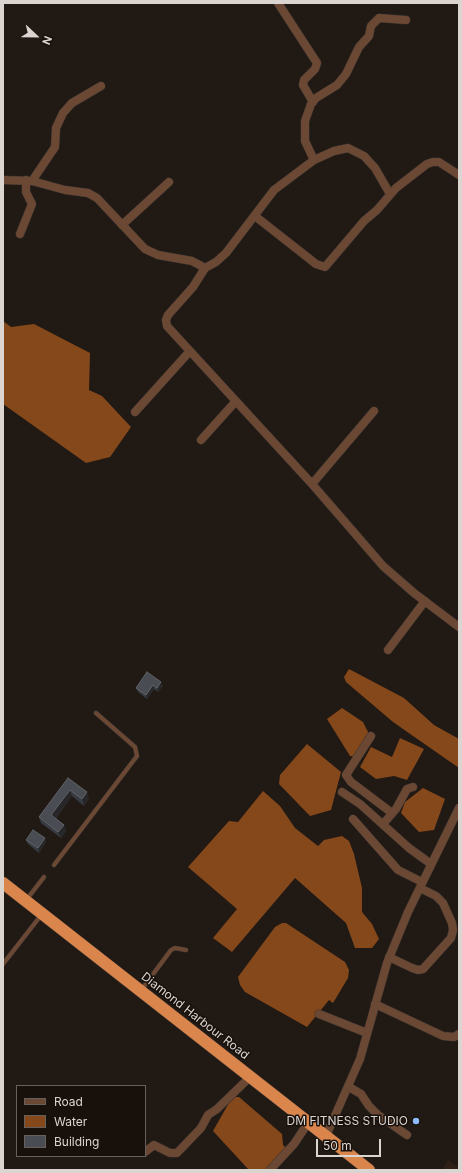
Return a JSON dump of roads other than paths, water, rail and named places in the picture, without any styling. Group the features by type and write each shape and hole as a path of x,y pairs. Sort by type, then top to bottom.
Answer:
{"highway":[{"name":"Diamond Harbour Road","path":"3,883 369,1170"}],"street":[{"path":"278,3 317,63 315,69 304,80 303,85 313,102"},
{"path":"314,160 305,141 305,121 313,102 337,84 346,74 359,47 369,36 371,26 379,18 406,20"},
{"path":"20,234 32,204 26,192 29,181 55,147 56,128 63,112 72,103 100,86"},
{"path":"390,194 369,161 348,148 341,149 314,160 274,190 226,253 216,262 205,268 193,287 168,315 166,320 167,326 312,484 383,566 459,627"},
{"path":"255,216 316,264 325,267 358,227 377,210 390,194 410,177 433,162 440,162 459,175"},
{"path":"3,180 29,181 65,190 88,193 97,198 145,249 158,255 192,261 205,268"},
{"path":"122,225 169,182"},
{"path":"135,412 190,351"},
{"path":"201,440 236,402"},
{"path":"312,484 374,411"},
{"path":"388,650 425,601"},
{"path":"371,736 346,775 351,782 392,813"},
{"path":"383,824 392,813 407,789 414,787"},
{"path":"342,792 383,824 409,848 431,864"},
{"path":"326,1136 349,1087 390,956 421,885 459,808"},
{"path":"353,819 398,870 421,885 443,903 452,923 453,930 451,938 423,969 418,970 412,968 390,956"},
{"path":"375,1004 443,1036 454,1037 459,1034"},
{"path":"319,1014 367,1033"},
{"path":"146,1151 154,1145 170,1153 176,1153 200,1128 208,1115 217,1109 250,1077"},
{"path":"349,1087 361,1094 369,1106 378,1115 407,1135"},
{"path":"270,1170 294,1144 308,1123"}],"lane":[{"path":"54,864 137,756 135,747 96,713"},
{"path":"26,901 44,877"},
{"path":"3,964 42,914"},
{"path":"141,991 170,950 176,948 186,950"}],"water":[{"path":"3,321 11,327 34,324 90,353 89,390 102,396 131,427 110,457 86,463 3,404"},
{"path":"349,669 404,698 434,725 459,739 459,768 393,722 346,682 344,677"},
{"path":"342,708 363,722 370,736 357,757 350,756 327,719"},
{"path":"400,738 424,749 407,780 394,776 376,779 360,767 371,747 392,757"},
{"path":"307,744 341,772 331,810 310,816 279,784 280,775"},
{"path":"423,788 445,799 434,830 419,832 401,813 405,802"},
{"path":"263,791 280,806 295,828 318,846 324,840 342,836 349,841 354,854 362,888 362,912 372,924 379,939 372,948 355,948 346,923 295,878 232,952 213,938 237,909 188,867 229,821 238,822"},
{"path":"282,923 286,923 345,962 349,970 348,978 333,1003 329,1000 307,1027 245,992 240,985 238,977 275,927"},
{"path":"234,1097 239,1097 282,1134 283,1145 287,1149 265,1170 249,1170 213,1131 230,1101"}],"place":[{"name":"DM FITNESS STUDIO","path":"416,1121"}]}
